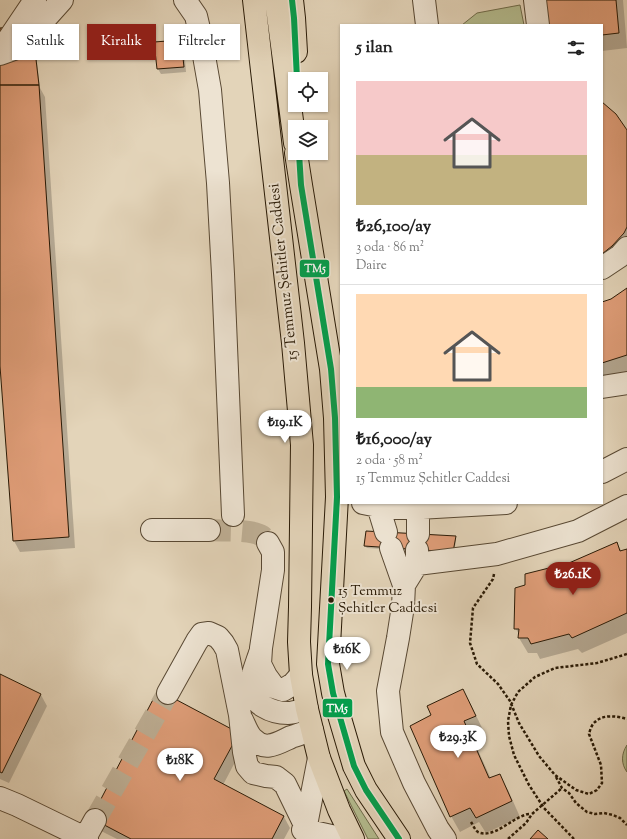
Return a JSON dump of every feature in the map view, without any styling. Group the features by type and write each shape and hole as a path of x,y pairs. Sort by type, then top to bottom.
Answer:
{"main road":[{"path":"248,0 258,33"},
{"path":"254,0 258,33"},
{"path":"276,0 292,120"},
{"path":"292,0 297,72"},
{"name":"15 Temmuz Şehitler Caddesi","path":"258,33 293,343 302,445 299,642 301,675 307,709 319,758 339,810 354,839"},
{"name":"15 Temmuz Şehitler Caddesi","path":"299,160 301,185 332,369 339,498 328,664 338,715 354,766 366,790 399,839"}],"street":[{"path":"0,53 35,0"},
{"path":"0,53 14,49 27,39 62,0"},
{"path":"185,0 196,16 210,90 218,183 232,515"},
{"path":"424,0 427,24"},
{"path":"535,0 538,24"},
{"path":"603,267 620,256 627,248"},
{"path":"603,387 627,383"},
{"path":"603,471 627,459"},
{"path":"370,505 388,508 418,508 488,504"},
{"path":"370,505 389,540 404,585"},
{"path":"417,549 497,554 578,531 627,506"},
{"path":"418,508 417,549 404,585 403,606 388,691 392,732 414,783 438,829 445,839"},
{"path":"152,530 209,530"},
{"path":"268,543 273,552 273,570 261,648 260,664 274,687 284,690 293,684 301,675"},
{"path":"168,693 202,634 209,633 218,637 227,650 240,715 246,766 253,773 266,776 276,776 285,784 302,832"},
{"path":"261,648 251,686 253,695 259,703 273,711 289,713 307,709"},
{"path":"240,715 252,739 260,745 275,745 312,730"},
{"path":"302,832 308,820 319,758"},
{"path":"0,798 89,832"},
{"path":"302,832 313,832 345,839"}],"path":[{"path":"497,554 493,579 473,608 470,643 477,664 498,684 510,701 519,722 539,756 555,775 562,788 587,812 595,814 613,814 627,825"},
{"path":"574,839 542,805 529,785 514,755 509,736 508,721 511,705 518,692 535,677 555,668 597,663 627,654"},
{"path":"555,775 576,790 589,794 597,790 602,783 601,765 588,734 594,722 604,717 619,716 627,719"},
{"path":"508,839 526,823 532,814 562,788"},
{"path":"471,822 477,832 486,835 495,832 510,822 525,815 532,814"}],"green space":[{"path":"520,5 524,24 463,24 477,13"},
{"path":"627,745 627,772 622,759"},
{"path":"347,789 379,839 368,839 344,791"}],"building":[{"path":"546,0 616,0 619,33 603,35 603,24 548,24"},
{"path":"12,27 12,60 36,60 39,85 0,85 0,28"},
{"path":"164,41 164,60 183,60 184,67 157,69 156,42"},
{"path":"0,85 39,85 69,537 13,541 0,366"},
{"path":"603,103 616,114 627,130 627,227 624,233 603,253"},
{"path":"627,288 627,355 603,363 603,302 611,299"},
{"path":"366,531 456,536 453,552 364,546"},
{"path":"617,542 620,551 627,549 627,613 572,638 569,634 531,644 528,638 518,638 519,629 514,629 515,588 525,585 525,574 569,563"},
{"path":"0,674 41,694 2,773 0,772"},
{"path":"463,689 476,716 464,721 489,778 500,774 512,801 476,818 470,808 450,817 410,726 431,715 427,706"},
{"path":"158,690 239,733 214,779 284,816 272,839 131,839 91,818"},
{"path":"538,830 548,839 530,839"}],"tunnel":[{"path":"209,530 251,532 262,536 268,543"},
{"path":"95,820 168,693"}],"transit line":[{"name":"TM5","path":"292,0 297,72"},
{"name":"TM5","path":"299,160 301,185 331,369 335,418 337,497 328,664 333,693 354,766 366,790 399,839"}],"place":[{"name":"15 Temmuz Şehitler Caddesi","path":"331,600"}]}
